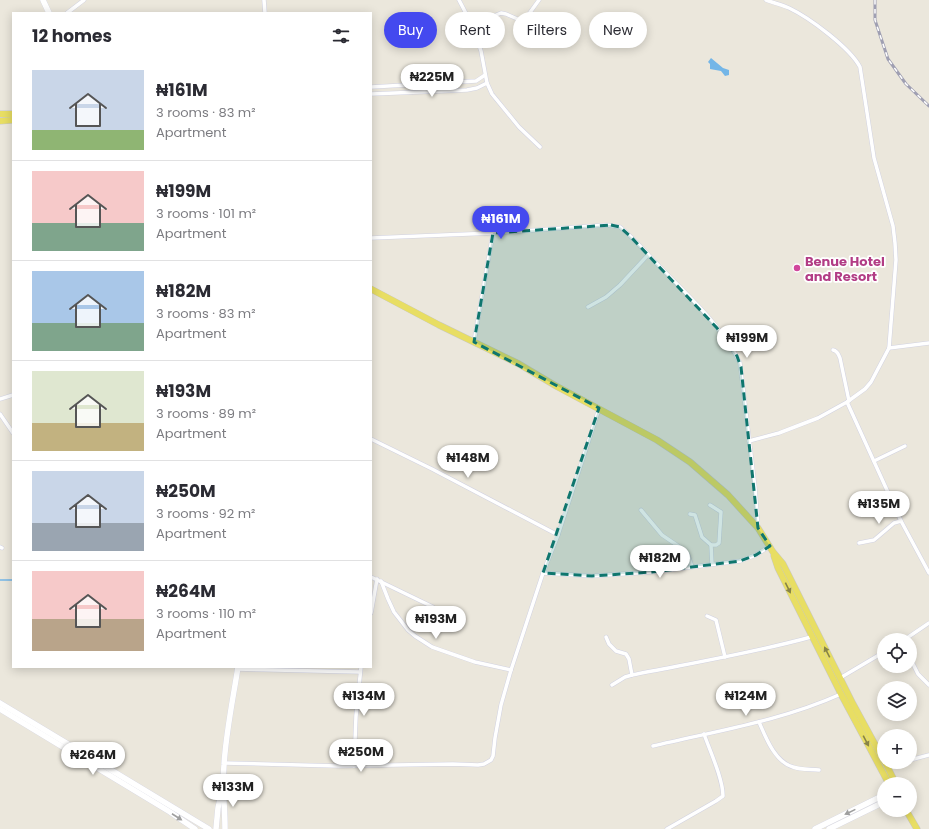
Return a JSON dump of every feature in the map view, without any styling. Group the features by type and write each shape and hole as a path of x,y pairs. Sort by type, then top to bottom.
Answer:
{"main road":[{"path":"0,114 12,114"},
{"path":"0,121 12,120"},
{"path":"372,290 520,364 556,386 657,440 690,462 728,495 758,528 770,546 778,568 811,636 837,676 840,694 858,719 877,750"},
{"path":"773,552 783,564 886,777"},
{"path":"910,817 918,829"}],"street":[{"path":"43,0 48,12"},
{"path":"68,12 84,0"},
{"path":"264,0 265,12"},
{"path":"459,0 465,12"},
{"path":"505,14 522,21 526,18 539,0"},
{"path":"749,441 779,433 818,418 848,402 868,386 877,372 888,348 896,260 896,243 893,226 874,158 860,67 856,60 844,47 804,18 789,8 766,0"},
{"path":"479,48 487,83 492,94 519,127 540,147"},
{"path":"372,87 476,81 485,74"},
{"path":"372,94 477,88 487,83"},
{"path":"404,86 404,92"},
{"path":"372,238 493,233 611,225 623,229 717,328 737,356 741,367 755,488 758,528"},
{"path":"474,342 493,233"},
{"path":"588,307 606,297 620,285 648,255"},
{"path":"888,348 929,343"},
{"path":"833,350 838,353 840,358 848,402 901,521 929,573"},
{"path":"0,399 12,394"},
{"path":"224,763 354,766 453,764 478,766 488,762 493,756 500,706 511,670 543,573 558,535 599,408"},
{"path":"0,414 12,431"},
{"path":"372,439 439,472 558,535"},
{"path":"874,460 906,446"},
{"path":"710,505 721,512 719,542 716,546 711,546"},
{"path":"641,510 662,535 684,550 688,555 692,567"},
{"path":"690,514 694,515 702,537 711,546 712,564"},
{"path":"858,543 874,540 894,523 901,521"},
{"path":"543,573 592,576 652,572 740,561 756,555 770,546"},
{"path":"372,577 433,607"},
{"path":"372,607 377,579"},
{"path":"381,581 394,612 408,630 424,643 475,662 511,670"},
{"path":"707,616 716,620 724,657"},
{"path":"914,633 929,622"},
{"path":"612,685 625,677 632,675 778,646 811,636"},
{"path":"606,637 609,644 616,651 626,654 629,659 632,675"},
{"path":"837,676 877,656"},
{"path":"225,829 223,788 224,763 238,668 360,672"},
{"path":"354,766 361,668"},
{"path":"917,672 929,685"},
{"path":"653,746 759,722 816,704 840,694"},
{"path":"0,703 209,829"},
{"path":"0,709 170,812 195,829"},
{"path":"759,722 776,754 783,761 793,767 819,770"},
{"path":"667,829 716,802 723,796 723,790 704,734"},
{"path":"917,758 929,755"},
{"path":"216,829 218,808 223,788"},
{"path":"815,829 877,798"},
{"path":"829,829 877,805"}],"highlighted area":[{"path":"611,225 620,227 717,328 737,356 741,367 758,528 770,546 756,555 740,561 652,572 592,576 543,573 599,408 474,342 493,233"}],"water":[{"path":"711,58 723,68 729,70 729,75 725,76 721,71 710,69 710,64 708,62"}],"waterway":[{"path":"0,580 12,580"}],"railway":[{"path":"875,0 875,20 888,59 906,84 929,106"}],"place":[{"name":"Benue Hotel and Resort","path":"797,268"}]}
